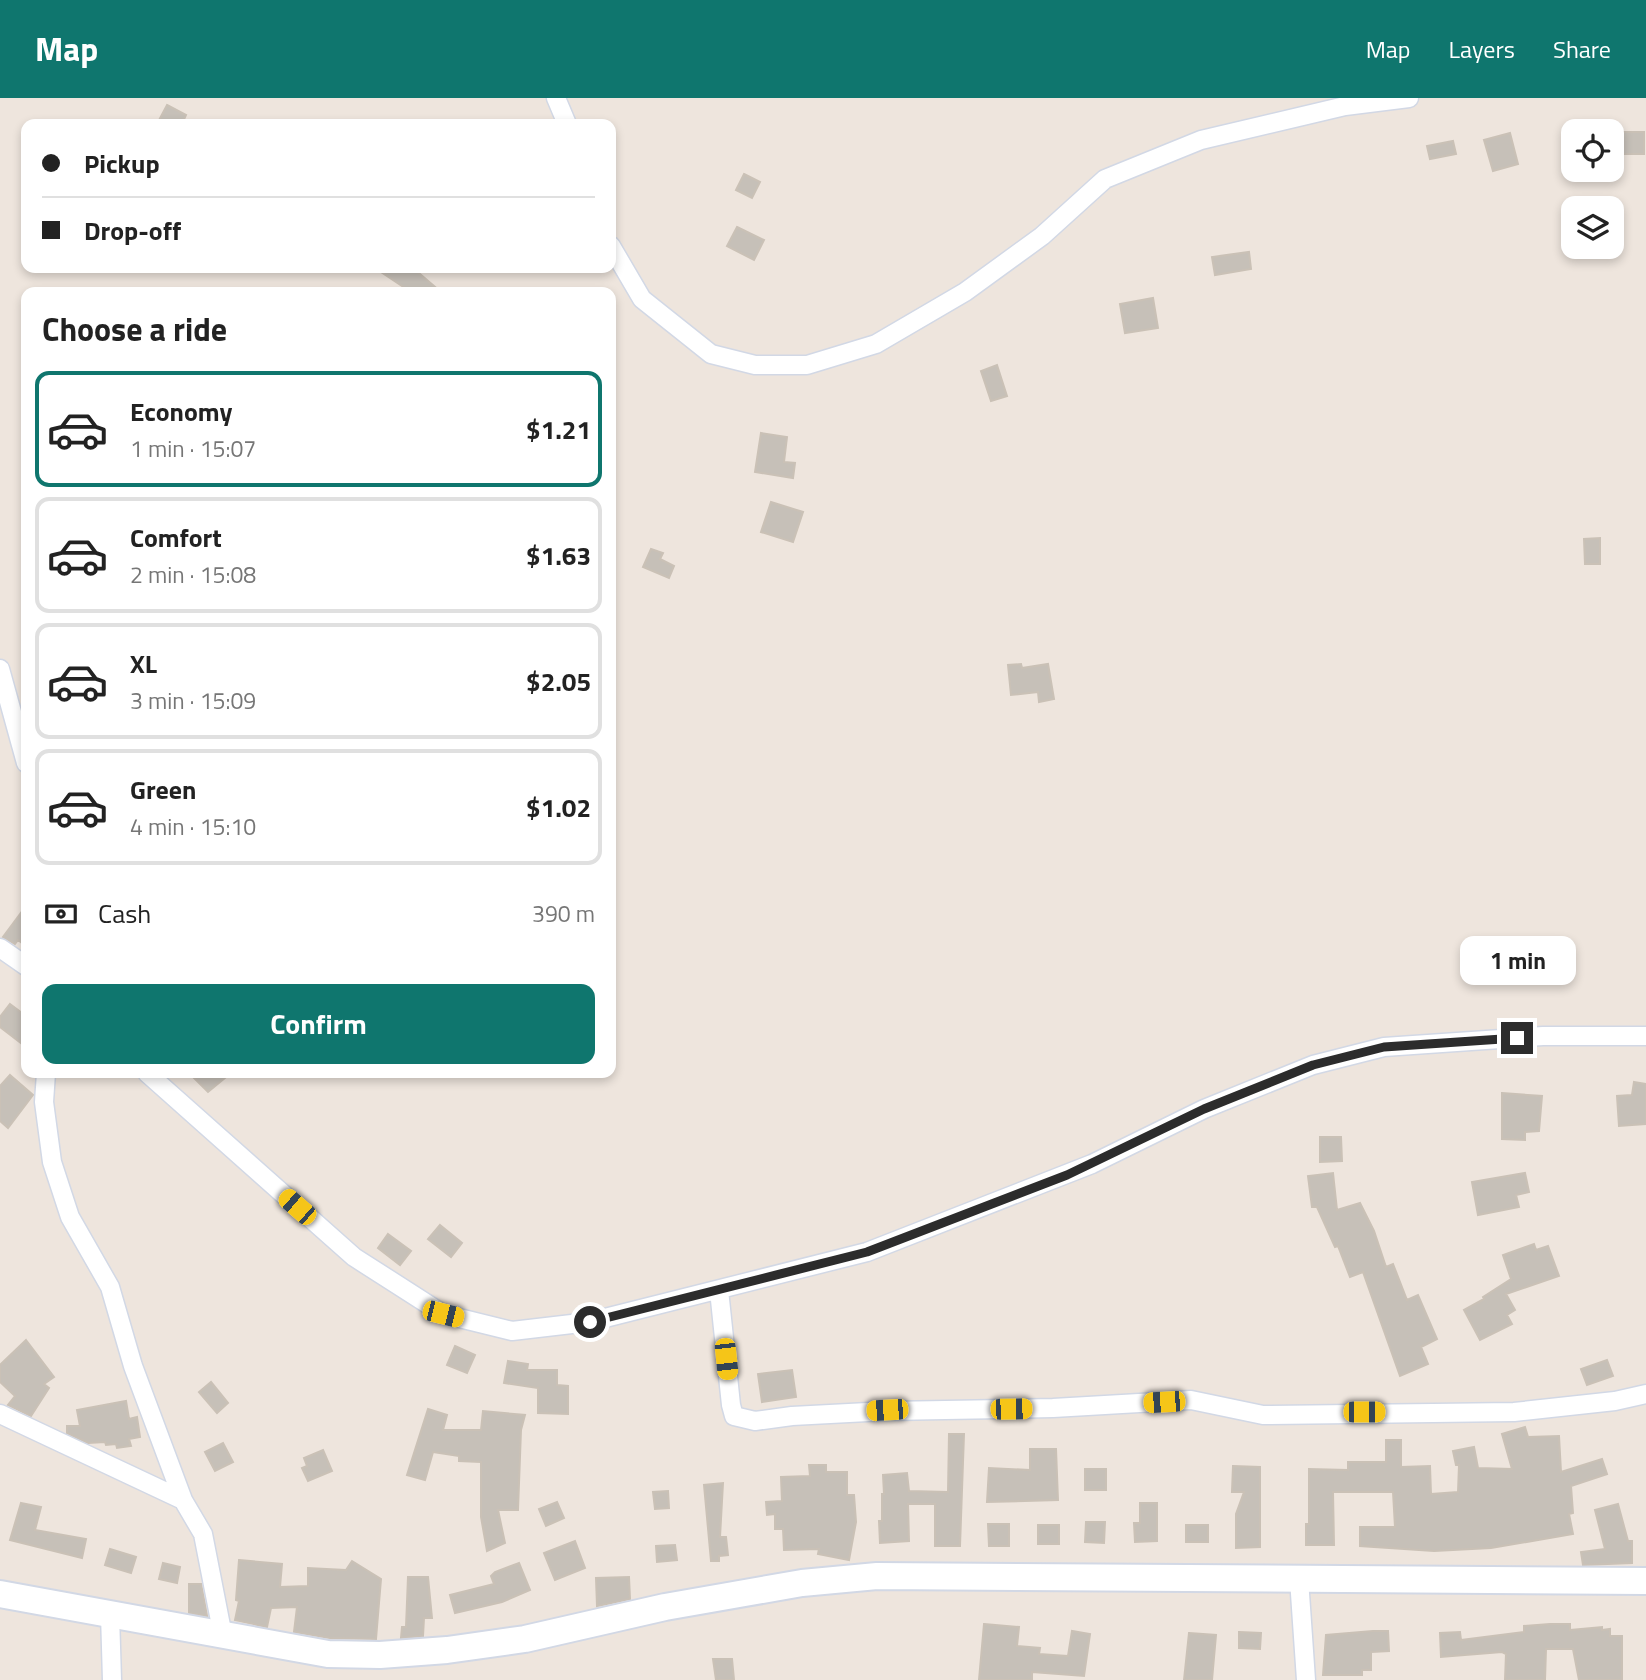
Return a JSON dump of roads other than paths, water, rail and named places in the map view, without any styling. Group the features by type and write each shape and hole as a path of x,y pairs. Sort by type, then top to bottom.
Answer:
{"main road":[{"path":"0,1594 328,1654 380,1655 447,1650 525,1639 665,1607 790,1585 877,1576 1646,1581"}],"street":[{"path":"556,98 565,119"},
{"path":"616,255 642,299 711,354 755,365 807,365 876,344 965,292 1042,236 1105,179 1201,140 1345,106 1409,98"},
{"path":"0,669 21,745"},
{"path":"0,948 21,963"},
{"path":"153,1078 354,1257 443,1314 512,1331 590,1322 867,1252 992,1206 1092,1164 1204,1109 1313,1065 1384,1047 1543,1036 1646,1036"},
{"path":"46,1078 44,1102 52,1163 71,1217 110,1287 133,1366 183,1500 203,1534 223,1636"},
{"path":"719,1290 734,1416 755,1421 887,1410 1053,1408 1191,1400 1263,1415 1514,1412 1615,1401 1646,1394"},
{"path":"0,1415 183,1500"},
{"path":"1299,1579 1306,1680"},
{"path":"110,1614 111,1680"}]}
